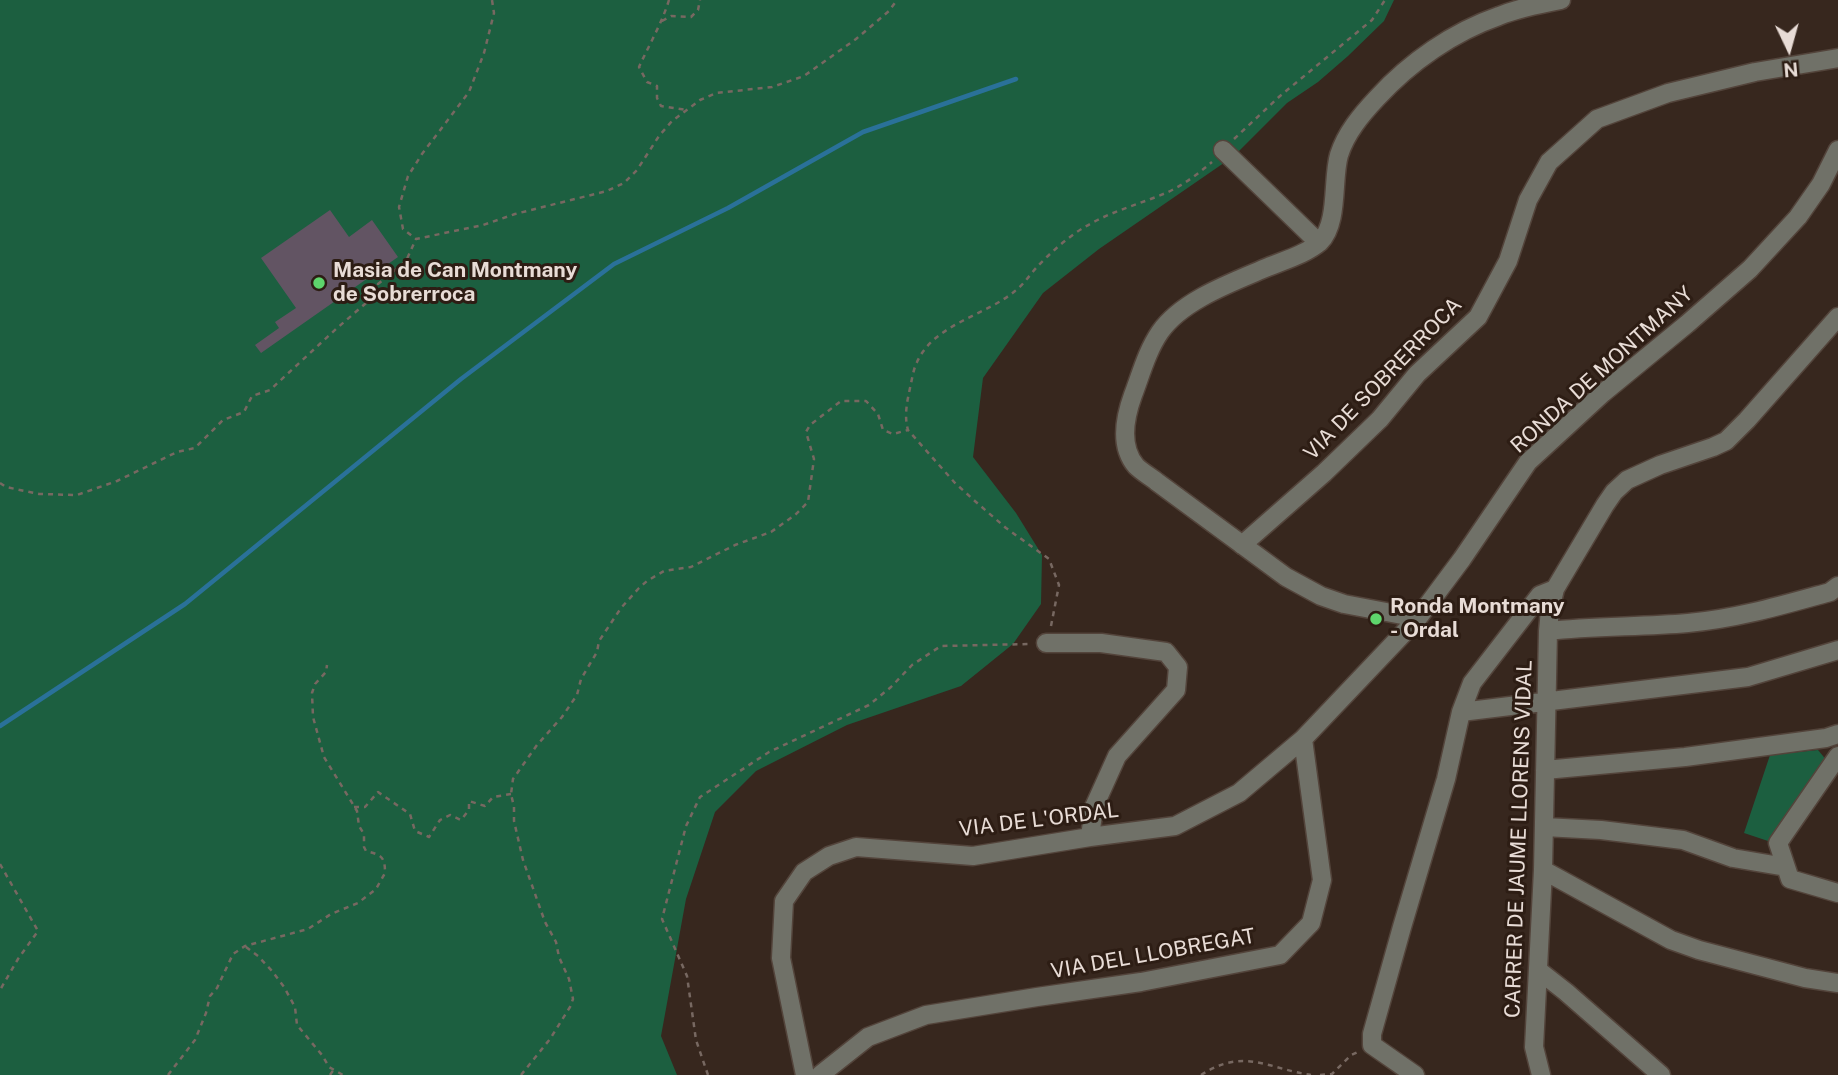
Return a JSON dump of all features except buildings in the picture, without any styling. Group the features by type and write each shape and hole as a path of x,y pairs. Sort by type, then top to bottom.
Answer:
{"street":[{"path":"1418,618 1345,604 1321,596 1286,577 1137,466 1127,447 1127,410 1153,342 1172,317 1232,283 1319,243 1329,227 1338,162 1344,142 1350,130 1388,86 1413,63 1473,26 1523,8 1561,0"},
{"name":"VIA DE SOBRERROCA","path":"1242,545 1334,464 1380,419 1417,374 1478,317 1508,261 1528,200 1549,162 1597,119 1668,93 1755,72 1838,58"},
{"path":"1223,150 1319,243"},
{"name":"RONDA DE MONTMANY","path":"1418,618 1462,559 1528,461 1750,269 1798,217 1821,184 1838,150"},
{"name":"CARRER DE JAUME LLORENS VIDAL","path":"1541,1075 1534,1047 1543,870 1548,631 1555,589 1614,492 1627,480 1643,472 1726,441 1838,317"},
{"path":"1548,631 1689,623 1766,610 1830,592 1838,586"},
{"path":"1415,1075 1372,1045 1372,1034 1446,779 1461,712 1472,683 1480,672 1540,595 1555,589"},
{"name":"VIA DE L'ORDAL","path":"805,1075 781,958 784,901 804,873 829,856 856,847 973,856 1090,836 1175,826 1239,793 1303,739 1418,618"},
{"path":"1046,643 1101,643 1166,652 1178,667 1176,690 1117,756 1094,807 1090,836"},
{"path":"1461,712 1748,677 1838,650"},
{"path":"1545,770 1685,757 1838,734"},
{"name":"VIA DEL LLOBREGAT","path":"820,1075 868,1037 926,1015 1141,982 1280,955 1311,923 1322,880 1303,739"},
{"path":"1838,756 1778,843 1790,879 1838,893"},
{"path":"1544,827 1601,830 1683,840 1733,858 1786,867"},
{"path":"1543,870 1671,940 1805,978 1838,983"},
{"path":"1538,970 1661,1075"}],"path":[{"path":"415,239 403,229 399,206 408,176 469,92 491,27 494,13 492,0"},
{"path":"669,0 662,21 639,67 647,82 657,86 657,98 661,106 687,110"},
{"path":"662,21 671,16 691,17 698,10 700,0"},
{"path":"415,239 483,225 515,214 607,191 624,183 637,170 672,121 700,100 716,93 772,87 804,76 864,32 889,11 897,0"},
{"path":"708,1075 696,1040 687,976 662,919 686,826 700,797 769,752 869,705 912,665 941,646 1046,643 1055,613 1059,585 1049,559 976,502 908,430 905,420 920,356 932,341 946,331 1015,292 1037,267 1088,225 1167,192 1205,168 1280,96 1372,20 1385,0"},
{"path":"0,483 6,487 39,494 77,495 117,481 177,452 195,448 223,420 244,412 252,396 271,390 380,291 378,284 407,261 415,239"},
{"path":"522,1075 550,1040 573,999 556,942 545,922 523,860 514,821 511,794 513,779 577,695 581,679 597,652 599,641 621,608 639,588 664,572 691,567 735,545 771,532 795,515 807,502 814,459 806,432 810,425 841,401 866,401 878,414 883,429 893,434 908,430"},
{"path":"168,1075 195,1040 210,996 217,988 233,954 245,946 308,929 331,914 358,903 376,889 386,873 382,857 366,851 357,811 324,757 313,718 312,693 315,684 326,672 327,665"},
{"path":"354,807 365,807 378,792 410,814 415,831 429,837 440,820 450,815 461,820 469,810 469,801 485,806 493,797 511,794"},
{"path":"0,864 38,931 0,990"},
{"path":"245,946 258,956 284,987 295,1007 297,1025 329,1067 343,1075"},
{"path":"1320,1075 1332,1074 1351,1055 1372,1045"},
{"path":"1201,1075 1214,1067 1252,1061 1311,1075"},
{"path":"330,1075 334,1069"}],"green space":[{"path":"0,0 1394,0 1384,21 1318,82 1287,103 1234,156 1099,249 1043,293 983,378 973,457 1016,513 1042,555 1041,604 1013,644 961,686 847,725 756,771 715,812 686,899 661,1036 677,1075 0,1075"},
{"path":"1818,750 1828,762 1774,843 1744,833 1770,755"}],"waterway":[{"path":"0,726 185,604 461,379 614,264 728,208 863,132 1016,79"}],"place":[{"name":"Masia de Can Montmany de Sobrerroca","path":"319,283"},
{"name":"Ronda Montmany - Ordal","path":"1376,619"}]}
